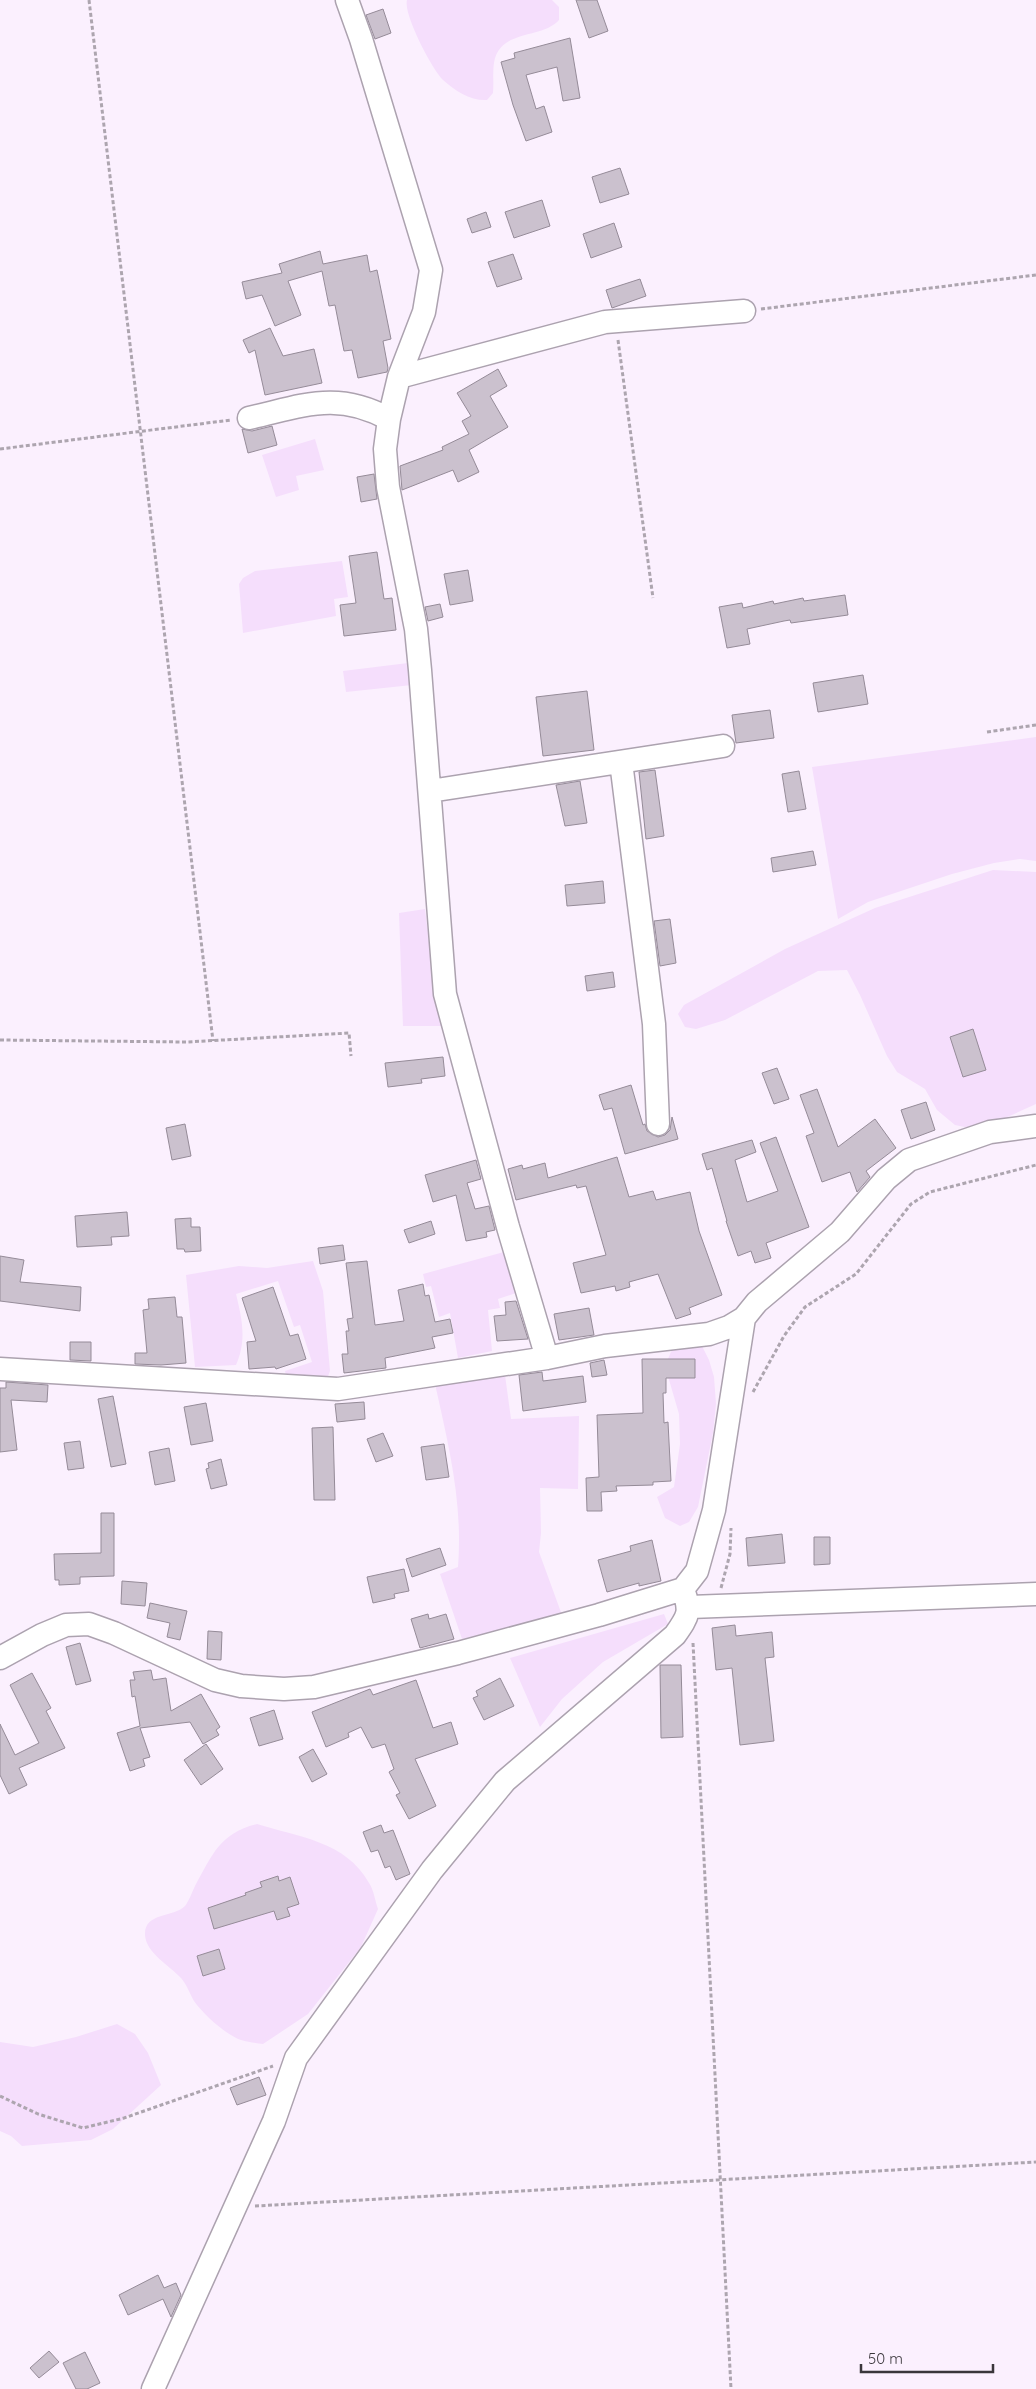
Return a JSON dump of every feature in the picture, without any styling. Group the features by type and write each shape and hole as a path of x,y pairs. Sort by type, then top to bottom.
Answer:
{"street":[{"path":"347,0 361,39 431,270 424,312 399,377 388,419 385,449 388,487 416,629 430,791 444,994 508,1227 547,1358"},
{"path":"399,377 541,338 615,322 744,311"},
{"path":"249,418 322,402 338,401 370,408 388,419"},
{"path":"430,791 723,746"},
{"path":"620,762 654,1024 658,1124"},
{"path":"0,1370 338,1389 547,1358 605,1346 709,1334 729,1327 744,1318 757,1302 840,1232 886,1179 908,1160 990,1132 1036,1126"},
{"path":"153,2389 274,2121 296,2058 432,1870 505,1781 676,1635 686,1619 686,1598 697,1570 714,1510 744,1318"},
{"path":"0,1658 42,1635 66,1625 89,1624 114,1632 216,1680 240,1686 284,1689 314,1687 458,1653 598,1615 686,1598 1036,1594"}],"path":[{"path":"89,0 213,1040"},
{"path":"744,311 1036,275"},
{"path":"615,322 653,598"},
{"path":"0,448 249,418"},
{"path":"987,732 1036,725"},
{"path":"0,1040 213,1040 349,1033 352,1056"},
{"path":"751,1397 784,1336 805,1306 856,1274 911,1204 930,1192 1036,1165"},
{"path":"721,1590 730,1554 731,1524"},
{"path":"686,1598 721,2179 731,2389"},
{"path":"0,2096 38,2114 83,2128 124,2118 296,2058"},
{"path":"236,2207 1036,2162"}],"shaded area":[{"path":"407,0 552,0 559,7 559,20 543,30 515,38 507,42 500,49 494,62 493,93 487,100 481,100 469,97 453,88 438,74 414,29 409,17"},
{"path":"315,439 324,470 296,476 299,490 276,497 262,455"},
{"path":"342,561 348,597 334,599 336,616 243,633 239,584 243,578 255,571"},
{"path":"408,663 412,685 346,692 343,671"},
{"path":"1036,737 1036,861 1020,859 994,863 952,874 868,902 838,919 812,767"},
{"path":"993,870 1036,872 1036,1104 979,1130 955,1125 937,1110 925,1089 897,1072 887,1056 847,970 818,971 725,1020 696,1029 685,1027 678,1014 684,1005 785,949 875,908"},
{"path":"425,909 435,990 444,1026 403,1026 399,913"},
{"path":"504,1252 519,1292 498,1299 500,1308 488,1310 492,1351 458,1358 450,1313 439,1317 431,1286 426,1287 423,1274"},
{"path":"313,1261 323,1291 330,1371 327,1379 287,1381 285,1371 312,1362 300,1325 294,1327 278,1281 236,1294 242,1321 242,1338 236,1365 195,1367 186,1275 239,1266 267,1268"},
{"path":"686,1343 702,1346 709,1360 714,1377 716,1404 713,1433 698,1507 689,1522 680,1526 665,1518 657,1497 674,1487 680,1444 679,1414 665,1366 673,1347"},
{"path":"505,1375 511,1419 579,1416 578,1489 540,1488 541,1533 539,1552 562,1615 462,1639 440,1574 458,1567 459,1543 454,1475 435,1384"},
{"path":"664,1614 668,1624 603,1662 562,1699 540,1727 510,1658"},
{"path":"257,1824 304,1837 334,1849 348,1858 359,1869 371,1886 378,1909 361,1947 308,2014 263,2044 244,2041 235,2037 209,2018 194,2001 181,1978 159,1959 150,1948 146,1942 145,1935 149,1922 160,1916 180,1910 185,1906 212,1855 226,1839 244,1828"},
{"path":"117,2024 135,2034 148,2053 161,2085 113,2129 91,2140 22,2146 11,2136 0,2131 0,2042 33,2047 76,2037"}],"building":[{"path":"576,0 597,0 608,31 589,38"},
{"path":"383,9 391,33 375,39 366,15"},
{"path":"570,38 580,98 563,101 557,67 526,75 536,109 544,106 552,132 526,141 513,105 501,62 515,58 514,53"},
{"path":"620,168 629,194 600,203 592,177"},
{"path":"542,200 550,226 514,238 505,212"},
{"path":"486,212 491,227 472,233 467,219"},
{"path":"614,223 622,247 591,258 583,234"},
{"path":"320,251 323,264 367,255 370,272 377,270 391,339 383,341 388,368 387,372 358,378 352,350 344,351 335,305 329,306 322,271 288,281 301,315 275,326 262,295 246,299 242,282 282,273 279,264"},
{"path":"513,254 522,279 497,287 488,262"},
{"path":"640,279 646,296 612,308 606,290"},
{"path":"270,328 283,356 314,349 322,383 265,395 255,350 249,353 243,340"},
{"path":"498,369 507,386 490,396 508,427 469,450 479,472 458,482 453,470 402,490 400,466 443,450 442,447 469,434 462,421 471,416 457,393"},
{"path":"272,426 277,445 248,453 242,429 252,431"},
{"path":"374,474 377,499 361,502 357,477"},
{"path":"377,552 384,599 392,598 396,630 344,636 340,605 356,603 349,556"},
{"path":"468,570 473,601 450,605 444,574"},
{"path":"845,595 848,615 791,623 790,620 747,629 750,644 727,648 719,607 742,603 743,608 773,601 774,604 803,598 804,601"},
{"path":"440,604 443,617 428,621 425,607"},
{"path":"863,675 868,704 818,712 813,683"},
{"path":"587,691 594,750 543,756 536,697"},
{"path":"770,710 774,738 736,743 732,715"},
{"path":"655,770 664,836 646,839 639,772"},
{"path":"799,771 806,809 788,812 782,774"},
{"path":"580,781 587,823 565,826 556,785"},
{"path":"813,851 816,865 773,872 771,858"},
{"path":"603,881 605,903 567,906 565,885"},
{"path":"670,919 676,963 660,966 654,921"},
{"path":"613,972 615,987 587,991 585,976"},
{"path":"973,1029 986,1070 963,1077 950,1037"},
{"path":"443,1057 445,1076 421,1079 422,1083 388,1087 385,1063"},
{"path":"777,1068 789,1099 774,1104 762,1073"},
{"path":"631,1085 643,1125 645,1124 647,1131 658,1137 665,1135 670,1130 672,1117 678,1139 625,1154 612,1108 604,1110 599,1095"},
{"path":"817,1089 838,1147 875,1119 896,1148 866,1171 870,1177 857,1192 850,1172 822,1182 806,1136 814,1133 800,1095"},
{"path":"926,1102 935,1130 911,1139 901,1110"},
{"path":"185,1124 191,1156 172,1160 166,1128"},
{"path":"776,1137 809,1227 766,1243 771,1258 755,1263 751,1251 738,1256 726,1221 712,1168 707,1170 702,1154 752,1140 756,1152 735,1160 747,1202 778,1191 760,1143"},
{"path":"617,1157 629,1197 653,1191 656,1200 690,1192 699,1231 722,1295 689,1308 691,1314 676,1319 658,1274 629,1282 630,1287 616,1291 615,1286 581,1293 573,1263 606,1255 586,1186 577,1188 576,1185 516,1200 508,1169 522,1165 523,1169 545,1163 548,1178"},
{"path":"476,1160 481,1179 467,1183 475,1209 489,1206 495,1230 486,1232 487,1237 466,1241 456,1195 433,1202 425,1175"},
{"path":"127,1212 129,1236 111,1237 112,1245 77,1247 75,1216"},
{"path":"191,1218 191,1227 200,1227 201,1251 185,1252 184,1249 177,1249 175,1219"},
{"path":"431,1221 435,1234 409,1243 404,1230"},
{"path":"343,1245 345,1260 320,1264 318,1248"},
{"path":"0,1256 24,1260 20,1282 81,1287 80,1311 0,1301"},
{"path":"367,1261 375,1325 404,1321 398,1290 423,1284 425,1296 429,1295 435,1322 450,1319 453,1333 432,1337 435,1348 385,1358 386,1368 344,1373 342,1354 348,1354 346,1331 349,1331 347,1319 353,1318 346,1263"},
{"path":"273,1287 290,1336 298,1334 306,1359 276,1369 275,1367 249,1369 247,1342 256,1341 242,1298"},
{"path":"175,1297 177,1317 182,1317 186,1363 161,1365 135,1364 135,1353 147,1353 143,1310 149,1309 148,1299"},
{"path":"516,1301 528,1339 497,1341 494,1316 506,1315 505,1302"},
{"path":"589,1308 594,1335 559,1340 554,1314"},
{"path":"70,1342 91,1342 91,1361 70,1360"},
{"path":"642,1359 695,1359 695,1378 666,1378 666,1393 663,1393 664,1423 668,1422 671,1481 653,1482 653,1485 616,1486 617,1491 601,1492 602,1511 587,1511 586,1478 599,1477 597,1415 643,1413"},
{"path":"604,1360 607,1375 592,1377 590,1363"},
{"path":"542,1372 543,1381 583,1376 586,1402 523,1411 519,1375"},
{"path":"6,1382 48,1385 47,1402 11,1400 17,1450 0,1452 0,1388 6,1388"},
{"path":"113,1396 126,1464 111,1467 98,1399"},
{"path":"364,1402 365,1419 337,1422 335,1404"},
{"path":"206,1403 213,1441 191,1445 184,1407"},
{"path":"333,1427 335,1500 314,1500 312,1428"},
{"path":"383,1433 393,1456 376,1462 367,1439"},
{"path":"80,1441 84,1468 68,1470 64,1443"},
{"path":"444,1444 449,1477 426,1480 421,1447"},
{"path":"169,1448 175,1481 155,1485 149,1452"},
{"path":"221,1459 227,1485 211,1489 206,1469 209,1468 208,1463"},
{"path":"101,1513 114,1513 114,1576 80,1577 80,1584 59,1585 59,1580 55,1580 54,1554 101,1553"},
{"path":"782,1534 785,1563 748,1566 746,1538"},
{"path":"814,1537 830,1537 830,1564 814,1565"},
{"path":"652,1540 661,1581 639,1586 639,1583 607,1592 598,1560 631,1551 630,1546"},
{"path":"440,1548 446,1565 412,1577 406,1559"},
{"path":"404,1569 409,1591 394,1594 395,1598 373,1603 367,1577"},
{"path":"122,1581 147,1583 145,1606 121,1604"},
{"path":"150,1603 187,1611 180,1640 167,1637 170,1623 147,1618"},
{"path":"428,1614 429,1619 446,1614 454,1639 420,1648 411,1619"},
{"path":"735,1625 736,1636 772,1632 774,1657 765,1658 774,1741 740,1745 732,1668 716,1670 712,1628"},
{"path":"208,1631 222,1632 221,1660 207,1659"},
{"path":"80,1643 91,1681 76,1685 66,1647"},
{"path":"660,1665 681,1665 683,1737 661,1738"},
{"path":"151,1670 153,1680 166,1678 171,1711 201,1694 220,1727 216,1730 219,1735 203,1744 190,1722 140,1728 150,1757 143,1759 145,1766 130,1771 117,1733 140,1726 135,1696 132,1697 130,1680 135,1680 133,1672"},
{"path":"32,1673 51,1708 46,1711 65,1748 19,1768 27,1785 9,1794 0,1775 0,1724 15,1755 39,1743 10,1685"},
{"path":"500,1678 514,1706 484,1720 473,1698 478,1696 476,1691"},
{"path":"416,1680 433,1728 451,1722 458,1744 415,1759 436,1806 409,1819 396,1795 400,1793 389,1772 394,1769 385,1744 372,1748 361,1727 348,1733 349,1737 326,1747 312,1712 370,1689 373,1695"},
{"path":"274,1710 283,1739 259,1746 250,1718"},
{"path":"206,1744 223,1769 201,1785 184,1760"},
{"path":"313,1749 327,1774 312,1782 299,1757"},
{"path":"381,1825 384,1833 393,1830 410,1874 396,1880 390,1866 385,1868 378,1850 371,1852 363,1832"},
{"path":"278,1876 279,1881 290,1877 299,1904 287,1908 290,1916 277,1920 274,1911 214,1929 208,1908 246,1895 245,1893 262,1887 260,1882"},
{"path":"219,1949 225,1969 203,1976 197,1956"},
{"path":"259,2077 266,2095 237,2105 230,2088"},
{"path":"158,2275 164,2288 176,2283 181,2295 171,2317 163,2299 128,2315 119,2295"},
{"path":"49,2351 59,2362 39,2378 30,2368"},
{"path":"85,2352 100,2383 87,2389 76,2389 63,2363"}]}
